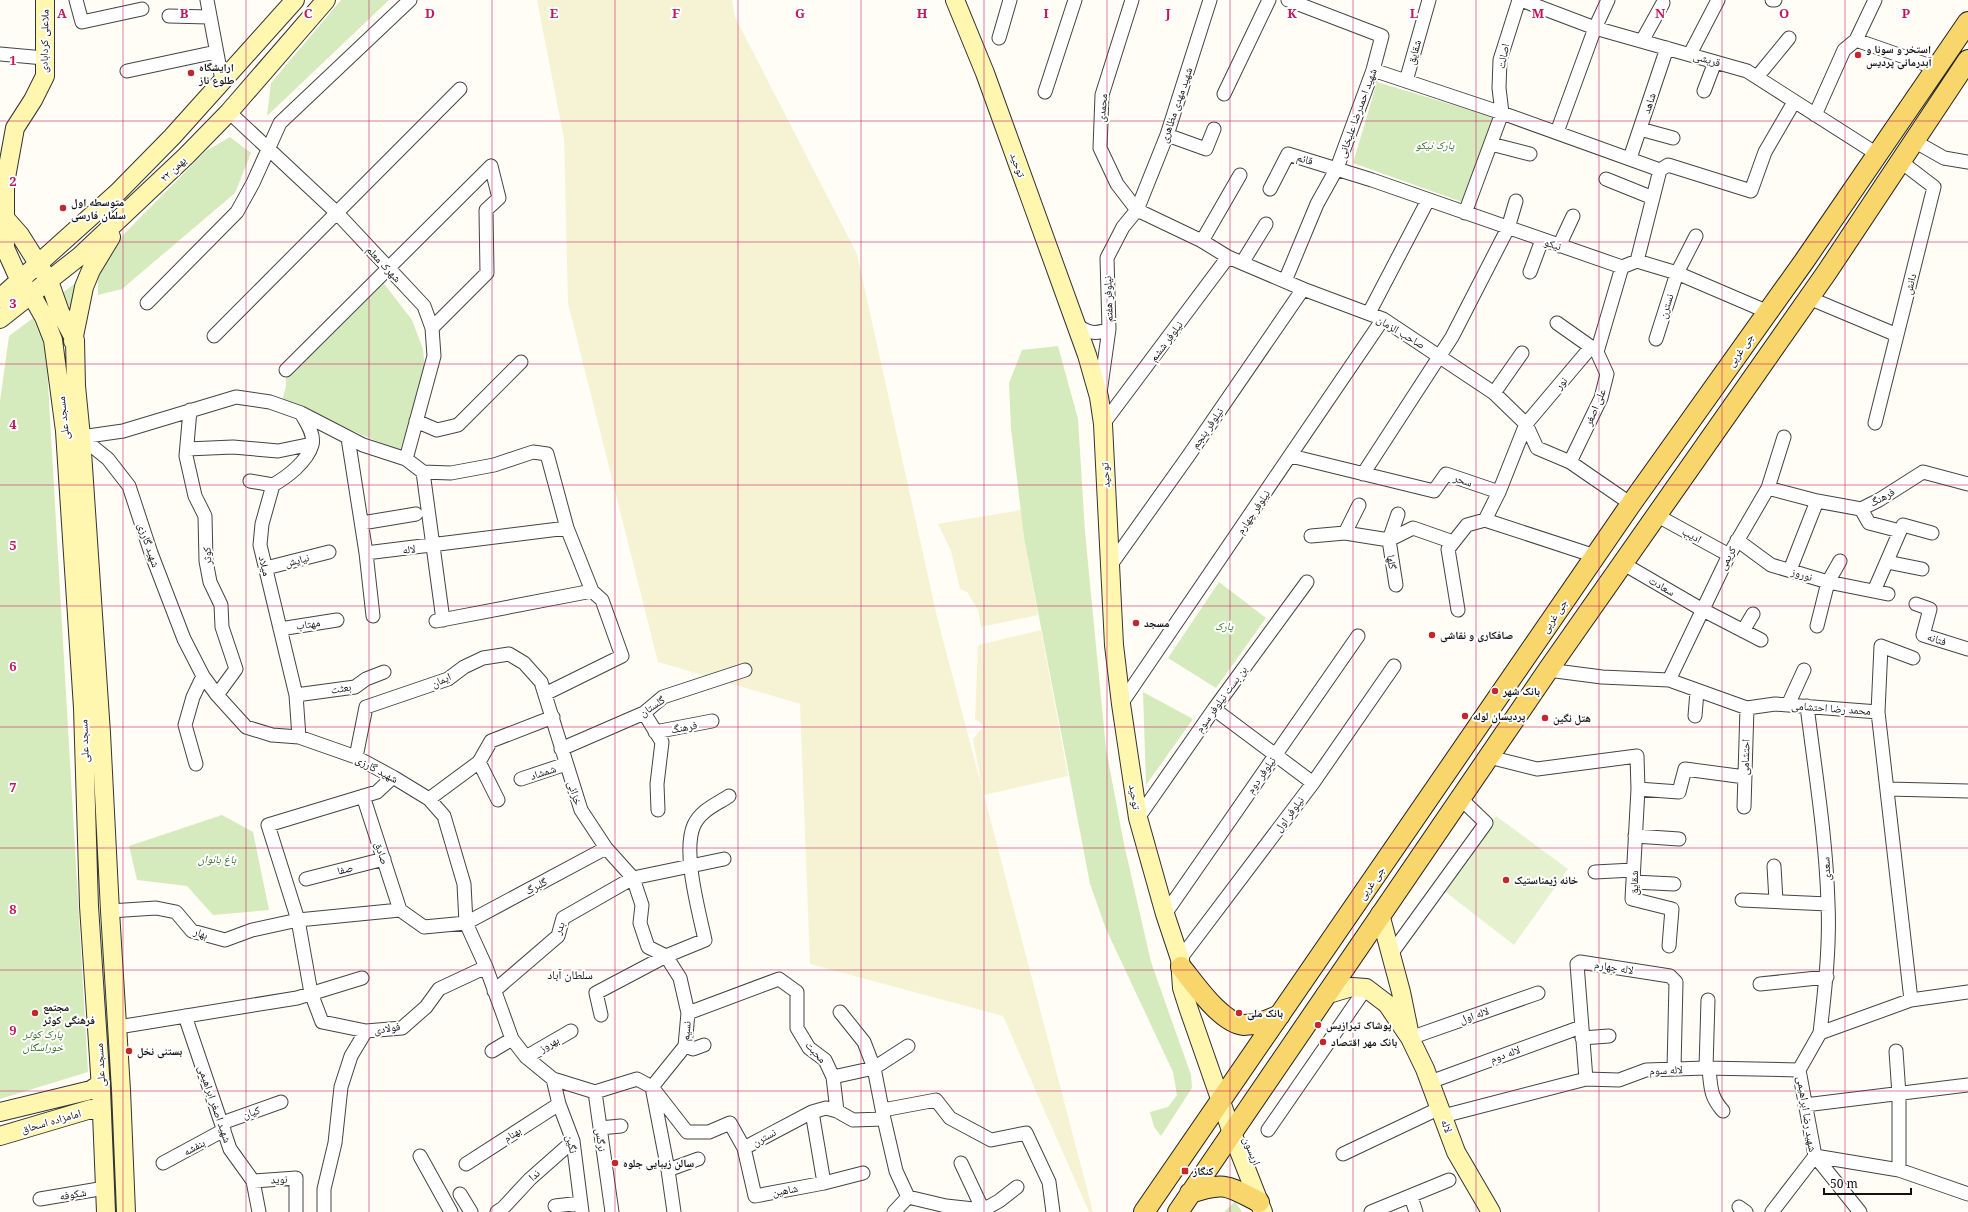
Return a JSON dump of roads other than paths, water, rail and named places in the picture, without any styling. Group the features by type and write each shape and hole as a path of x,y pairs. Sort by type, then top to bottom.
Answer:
{"main road":[{"name":"ملاعلی کردابادی","path":"1,257 5,218 5,183 15,128 33,100 45,76 45,0"},
{"name":"۲۲ بهمن","path":"0,298 117,193 172,137 295,0"},
{"name":"۲۲ بهمن","path":"0,320 80,256 130,210 229,112 326,0"},
{"name":"توحید","path":"955,0 985,73 1087,355 1100,397 1103,424 1114,645 1138,818 1165,914 1181,963 1193,987 1225,1095"},
{"name":"جی غربی","path":"1144,1212 1631,504 1768,312 1968,22"},
{"path":"1178,1212 1548,670 1809,298 1968,60"},
{"name":"مسجد علی","path":"106,1212 101,1083 89,906 91,707 82,436 76,386 75,340 79,305 91,270 102,250 130,210"},
{"path":"5,218 20,235 49,281 60,312 75,340 54,347"},
{"name":"مسجد علی","path":"1,257 31,294 44,317 54,347 65,431 110,911 118,1027 126,1212"},
{"path":"0,320 22,314 33,314 44,317"},
{"path":"1380,914 1401,992 1410,1038"},
{"path":"1181,963 1211,1004 1228,1019 1243,1025 1259,1023 1280,1015"},
{"path":"1325,995 1352,987 1366,988 1387,1004 1410,1038"},
{"name":"لاله","path":"1410,1038 1430,1082 1456,1152 1491,1212"},
{"name":"امامزاده اسحاق","path":"0,1112 91,1090 101,1083"},
{"name":"اریسون","path":"1225,1095 1261,1207"},
{"name":"امامزاده اسحاق","path":"0,1136 91,1109 102,1112"},
{"name":"اریسون","path":"1236,1127 1276,1212"},
{"path":"1190,1193 1222,1185 1234,1189 1261,1207"}],"street":[{"path":"76,0 82,22 142,10"},
{"path":"207,0 222,80"},
{"path":"147,303 237,212 253,183 280,123 410,0"},
{"path":"999,38 1010,0"},
{"path":"1045,92 1075,0"},
{"name":"محمدی","path":"1132,0 1102,95 1100,148 1117,184 1137,210"},
{"name":"شهید مهدی مظاهری","path":"1137,210 1166,134 1210,0"},
{"path":"1224,94 1269,0"},
{"name":"شهید احمدرضا علیخانی","path":"1285,281 1317,204 1337,168 1373,70 1382,36 1288,0"},
{"name":"شقایق","path":"1406,81 1429,0"},
{"name":"قریشی","path":"1520,0 1536,2 1595,28 1747,71 1878,154"},
{"name":"اصالت","path":"1502,113 1499,88 1500,60 1520,0"},
{"path":"1557,132 1595,28 1608,0"},
{"path":"1690,54 1718,0"},
{"path":"1815,115 1844,50 1856,40 1875,0"},
{"path":"1642,41 1663,3"},
{"path":"169,16 209,17"},
{"path":"1757,77 1789,38"},
{"path":"1856,40 1936,68"},
{"name":"شاهد","path":"1630,158 1667,48"},
{"path":"127,71 216,52"},
{"path":"0,54 44,58"},
{"path":"1704,91 1715,62"},
{"path":"1373,70 1557,132 1660,170"},
{"path":"214,336 460,89"},
{"path":"1638,261 1660,170 1668,165 1752,191 1765,152 1794,102"},
{"name":"شهرک معلم","path":"229,112 337,213 424,306 432,328 434,356 406,459"},
{"path":"1465,213 1502,113"},
{"path":"1166,134 1206,149 1214,129"},
{"path":"1640,129 1673,138"},
{"path":"1914,141 1944,158 1968,162"},
{"path":"1491,144 1530,154"},
{"name":"قائم","path":"1270,189 1288,154 1337,168"},
{"name":"دانش","path":"1875,423 1934,187 1900,161"},
{"path":"286,370 491,166 499,198 486,210 486,273 432,328"},
{"name":"نیکو","path":"1337,168 1622,267"},
{"path":"1202,241 1240,175"},
{"path":"1606,179 1654,198"},
{"path":"1369,313 1428,200"},
{"path":"1364,474 1440,356 1508,228 1516,201"},
{"name":"صاحب الزمان","path":"1137,210 1202,241 1228,257 1303,289 1383,319 1494,393 1526,424 1537,448 1570,462 1631,504"},
{"name":"نیلوفر هفتم","path":"1100,397 1109,329 1107,258 1122,227 1137,210"},
{"path":"1559,246 1572,216"},
{"path":"1242,263 1266,224"},
{"name":"نسترن","path":"1656,339 1677,273 1696,236"},
{"path":"1530,272 1542,240"},
{"name":"نیلوفر ششم","path":"1103,424 1228,257"},
{"path":"1557,324 1594,350 1622,267 1638,261 1677,273 1768,312"},
{"name":"نیلوفر پنجم","path":"1110,566 1189,455 1303,289"},
{"path":"1809,298 1897,335"},
{"name":"نیلوفر چهارم","path":"1121,704 1383,319"},
{"path":"1075,324 1092,334 1099,334 1109,329"},
{"name":"نور","path":"1499,492 1526,424 1594,350"},
{"name":"علی اصغر","path":"1570,462 1601,398 1607,374 1594,350"},
{"path":"1494,393 1522,353"},
{"path":"416,422 437,430 458,425 521,362"},
{"path":"82,436 123,431 236,397 270,402 301,413 348,438 406,459 423,472 451,473 494,465 533,452 546,454 567,528 592,591 602,600 622,656 545,694"},
{"name":"کوثر","path":"190,410 186,456 195,496 205,516 206,561 210,582 221,605 222,627 236,669 217,695"},
{"path":"250,481 273,485 286,477 301,464 312,444 310,428 301,413"},
{"name":"شهید گارزی","path":"82,436 108,459 129,486 151,553 181,632 203,676 217,695 246,727 272,736 299,737 356,757 429,799 444,816 464,884 466,923 486,967 512,1039 526,1057 552,1079 594,1092"},
{"name":"کریمی","path":"1669,680 1701,609 1737,540 1768,488 1784,437"},
{"path":"348,438 362,523 373,616"},
{"path":"187,449 233,447 278,451 312,444"},
{"name":"سحر","path":"1291,456 1434,492 1446,474 1499,492"},
{"path":"423,472 440,620 592,591"},
{"name":"فرهنگ","path":"1768,488 1817,501 1861,509 1879,500 1923,472 1968,484"},
{"name":"میلاد","path":"273,485 262,524 260,545 296,695 299,737"},
{"path":"1485,520 1499,492"},
{"path":"1790,570 1817,501"},
{"path":"1345,533 1359,505"},
{"path":"1861,509 1869,523 1903,525 1932,533"},
{"path":"362,523 416,514"},
{"path":"1389,540 1398,514"},
{"name":"ادیب","path":"1656,515 1729,555"},
{"path":"1458,610 1448,549 1467,525 1485,520 1595,556"},
{"path":"1874,591 1903,525"},
{"name":"لاله","path":"366,553 567,528"},
{"path":"1311,536 1345,533 1389,540 1413,528 1453,542"},
{"name":"گلها","path":"1389,540 1396,585"},
{"name":"نوروز","path":"1737,540 1771,565 1828,582 1888,594"},
{"name":"نیایش","path":"266,568 329,552"},
{"path":"1817,626 1828,582 1840,561"},
{"path":"1887,562 1922,569"},
{"name":"سعادت","path":"1622,564 1701,609 1760,640"},
{"name":"بن بست نیلوفر سوم","path":"1138,818 1214,709 1307,582"},
{"name":"فتانه","path":"1916,604 1930,609 1923,635 1968,649"},
{"path":"1743,631 1753,614"},
{"name":"مهتاب","path":"280,629 337,620"},
{"name":"نیلوفر دوم","path":"1165,914 1358,636"},
{"path":"1878,712 1881,646 1913,658"},
{"name":"ایمان","path":"356,757 366,707 448,679 464,667 484,658 509,654 524,663 541,682 545,694"},
{"name":"نیلوفر اول","path":"1181,963 1313,783 1394,666"},
{"name":"گلستان","path":"561,749 644,713 663,697 745,670"},
{"name":"محمد رضا احتشامی","path":"1548,670 1602,678 1669,680 1747,708 1775,704 1878,712 1911,1000"},
{"path":"1788,705 1804,670"},
{"name":"بعثت","path":"296,695 355,687 366,679 384,672"},
{"path":"196,764 185,725 193,697 203,676"},
{"path":"1696,716 1697,691"},
{"name":"خزائی","path":"545,694 581,810 606,848 633,878"},
{"name":"سعدی","path":"1807,706 1826,860 1828,904 1827,977 1820,1033"},
{"name":"احتشامی","path":"1744,807 1747,708"},
{"path":"1214,709 1313,783"},
{"path":"644,713 662,742 657,784 658,810"},
{"path":"429,799 479,762 491,741 553,717"},
{"name":"فرهنگ","path":"655,732 712,721"},
{"name":"شقایق","path":"1489,757 1536,769 1637,756 1638,789 1632,899 1672,909 1669,946"},
{"path":"479,762 498,800"},
{"name":"شمشاد","path":"521,779 566,764"},
{"path":"1638,789 1679,792 1685,769 1745,777"},
{"path":"363,796 377,792 393,777"},
{"path":"1888,789 1968,791"},
{"name":"فولادی","path":"363,796 268,825 298,920 311,993 322,1022 366,1031 402,1028 426,1007 439,989 486,967"},
{"name":"صادق","path":"363,796 400,910"},
{"path":"601,1015 596,993 666,956 705,940 690,866 694,825 704,811 729,796"},
{"path":"1391,954 1486,823 1460,798"},
{"path":"1635,836 1679,839"},
{"name":"گلبرگ","path":"466,923 606,848"},
{"name":"صفا","path":"306,878 384,859"},
{"name":"بدر","path":"494,991 558,936 563,918 633,878 724,859"},
{"path":"1774,866 1776,901"},
{"path":"1594,872 1633,876 1674,884"},
{"name":"نسیم","path":"633,878 642,905 640,923 648,946 666,956 680,978 688,1013 685,1046 652,1087"},
{"path":"1742,900 1828,904"},
{"name":"بهار","path":"110,911 156,908 176,912 192,931 225,940 252,930 298,920"},
{"path":"298,920 400,910 424,928 466,923"},
{"name":"لاله چهارم","path":"1586,1078 1581,1033 1578,962 1670,976 1676,982 1674,1069"},
{"path":"1760,984 1827,977"},
{"path":"118,1027 297,998 362,978"},
{"name":"محبت","path":"688,1013 779,979 797,992 797,1028 809,1048 824,1060 833,1077 837,1111"},
{"path":"1268,1130 1366,988"},
{"path":"1820,1033 1911,1000 1968,991"},
{"name":"لاله اول","path":"1410,1038 1538,993"},
{"path":"1708,1000 1708,1069 1711,1094 1723,1111"},
{"path":"840,1012 864,1042 874,1068 896,1171 908,1197 948,1209 983,1210 999,1201 1016,1187"},
{"name":"شهید اصغر ابراهیمی","path":"185,1016 230,1150 252,1181 259,1212"},
{"path":"321,1212 324,1189 335,1143 341,1087 351,1056 366,1031"},
{"name":"بهروز","path":"526,1057 571,1031"},
{"name":"لاله دوم","path":"1430,1082 1581,1033 1609,1036"},
{"name":"شهید رضا ابراهیمی","path":"1772,1212 1815,1156 1799,1070 1820,1033"},
{"path":"492,1051 512,1039"},
{"path":"685,1046 693,1049 704,1045"},
{"path":"833,1077 874,1068 908,1046"},
{"path":"1896,1051 1899,1095 1899,1170"},
{"name":"لاله سوم","path":"1343,1154 1441,1112 1586,1078 1619,1080 1646,1070 1799,1070"},
{"name":"نگین","path":"552,1079 559,1104 573,1141 581,1207"},
{"path":"594,1092 637,1079 652,1087 668,1170 674,1212"},
{"path":"1805,1106 1968,1085"},
{"name":"نسترن","path":"652,1087 687,1132 709,1132 730,1124 744,1148 812,1112 826,1108 837,1111 853,1120 936,1100 950,1118 991,1140 1026,1133 1049,1182 1054,1212"},
{"name":"نرگس","path":"594,1092 612,1212"},
{"name":"کیان","path":"223,1126 281,1102"},
{"name":"بهنام","path":"466,1164 559,1104"},
{"path":"812,1112 824,1184"},
{"name":"بنفشه","path":"163,1163 223,1126"},
{"path":"600,1128 621,1126"},
{"name":"ندا","path":"497,1212 503,1208 530,1179 573,1141"},
{"name":"شاهین","path":"744,1148 755,1196 824,1184 863,1173"},
{"path":"420,1156 452,1212"},
{"path":"1815,1156 1899,1170 1968,1194"},
{"path":"1815,1156 1860,1212"},
{"path":"668,1170 698,1159"},
{"path":"961,1164 983,1210"},
{"name":"نوید","path":"252,1181 296,1178 296,1212"},
{"path":"1371,1212 1411,1197 1449,1180"},
{"name":"شکوفه","path":"40,1199 106,1188"},
{"path":"460,1194 471,1212"},
{"path":"894,1212 908,1197"},
{"path":"1411,1197 1416,1212"},
{"path":"555,1206 581,1207"}],"place":[{"name":"استخر و سونا و آبدرمانی پردیس","path":"1858,55"},
{"name":"ارایشگاه طلوع ناز","path":"191,73"},
{"name":"متوسطه اول سلمان فارسی","path":"63,208"},
{"name":"مسجد","path":"1136,623"},
{"name":"صافکاری و نقاشی","path":"1432,635"},
{"name":"بانک شهر","path":"1495,691"},
{"name":"پردیسان لوله","path":"1465,716"},
{"name":"هتل نگین","path":"1545,718"},
{"name":"خانه ژیمناستیک","path":"1506,880"},
{"name":"مجتمع فرهنگی کوثر","path":"35,1013"},
{"name":"بانک ملی","path":"1239,1013"},
{"name":"پوشاک تیرازیس","path":"1318,1025"},
{"name":"بانک مهر اقتصاد","path":"1323,1042"},
{"name":"بستنی نخل","path":"129,1051"},
{"name":"سالن زیبایی جلوه","path":"615,1163"},
{"name":"کنگاز","path":"1185,1171"}],"district":[{"name":"سلطان آباد","path":"570,975"}],"park label":[{"name":"پارک نیکو","path":"1435,145"},
{"name":"پارک","path":"1224,626"},
{"name":"باغ بانوان","path":"217,859"},
{"name":"پارک کوثر خوراسگان","path":"43,1040"}]}
